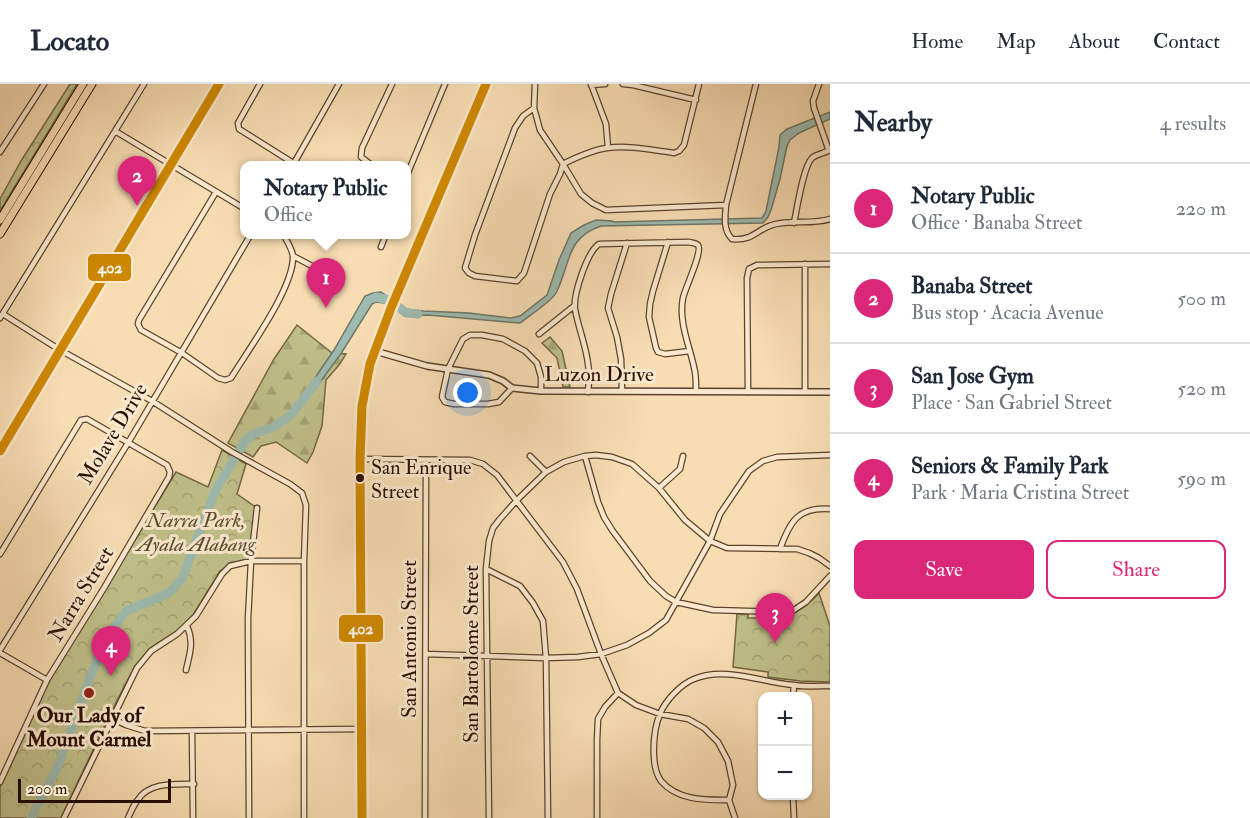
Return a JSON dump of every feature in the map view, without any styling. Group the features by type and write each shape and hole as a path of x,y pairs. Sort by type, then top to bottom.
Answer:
{"main road":[{"path":"0,234 3,218 84,84"},
{"path":"3,218 92,84"}],"street":[{"path":"0,153 44,84"},
{"path":"144,84 1,316 152,402 302,493 306,505 304,818"},
{"path":"0,451 219,84"},
{"path":"260,84 238,123 238,127 289,161"},
{"path":"297,161 339,84"},
{"path":"367,161 361,157 362,148 392,84"},
{"path":"362,818 360,459 362,406 367,376 391,308 486,84"},
{"path":"536,84 534,108 540,130 581,194 592,203 606,210 726,205"},
{"path":"605,84 591,84 606,124 608,148"},
{"path":"623,84 696,100"},
{"path":"534,108 523,116 515,128 475,235 465,268 475,276 517,281 521,278 550,194 563,164 581,155 608,148 637,148 674,153 679,151 684,146 699,84"},
{"path":"756,84 726,205 728,234 732,239 743,240 770,225 822,222 830,219"},
{"path":"794,223 808,165 813,158 830,151 813,101 819,84"},
{"path":"411,165 443,85"},
{"path":"115,131 240,206"},
{"path":"216,192 138,324 141,330 182,353 218,378 225,380 231,378 282,296 293,256 286,239"},
{"name":"Molave Drive","path":"0,652 128,443 248,239"},
{"path":"381,248 384,239"},
{"path":"668,242 652,291 649,317 658,352 665,354 690,351"},
{"path":"588,392 589,365 574,306 579,284 591,253 599,244 668,242 695,243 699,250 681,309 695,374 696,391"},
{"path":"622,391 621,359 608,308 627,243"},
{"path":"293,256 328,271"},
{"path":"805,264 805,392"},
{"path":"748,392 747,278 749,269 757,265 830,264"},
{"path":"539,334 574,306"},
{"path":"512,388 499,402 488,404 454,404 445,402 442,397 448,369 463,339 470,335 503,339 525,351 537,363 541,377 541,392"},
{"name":"Luzon Drive","path":"375,351 427,366 489,375 512,388 541,392 830,392"},
{"path":"0,554 81,420 87,419 128,443"},
{"name":"Narra Street","path":"0,782 47,680 169,477 170,472 167,465 128,443"},
{"path":"426,654 578,657 601,654 627,645 666,620 710,541 720,514 749,471 763,461 777,457 830,455"},
{"path":"530,456 546,472"},
{"path":"830,566 819,558 797,549 727,548 710,541 685,520 659,488 632,464 612,457 585,456 598,502 612,530 650,581 676,602 713,610 780,612 794,610 806,602 830,576"},
{"name":"San Bartolome Street","path":"489,818 486,569 489,541 500,519 546,472 564,462 585,456"},
{"path":"659,488 680,470 683,456"},
{"path":"360,459 470,460 483,464 497,475 563,562 577,589 618,693 636,705 660,714 688,719 705,728 718,742 728,761 733,785 729,801 735,818"},
{"name":"San Antonio Street","path":"425,818 426,460"},
{"path":"249,818 248,619 257,508"},
{"path":"780,549 793,520 804,512 830,509"},
{"path":"64,818 137,668 151,651 177,634 196,616 222,574 230,566 251,561 304,561"},
{"path":"486,569 520,586 543,621 546,658 548,818"},
{"path":"186,626 191,636 186,670"},
{"path":"0,652 47,680"},
{"path":"729,801 688,798 660,780 653,758 655,734 660,714 680,687 693,679 711,673 794,686 830,686"},
{"path":"793,692 794,686"},
{"path":"597,818 598,719 618,693"},
{"path":"113,719 145,731 361,729"},
{"path":"192,731 193,818"},
{"path":"128,818 138,798 150,788 166,784 194,784"},
{"path":"793,800 794,818"}],"green space":[{"path":"70,84 77,84 0,211 0,199 21,161"},
{"path":"297,325 332,353 346,354 326,380 322,426 307,463 276,442 261,446 253,457 228,443 274,359"},
{"path":"550,337 562,351 570,387 563,387 557,358 542,343"},
{"name":"Narra Park, Ayala Alabang","path":"222,450 246,464 237,494 257,508 250,561 230,565 220,571 193,615 177,631 150,648 135,666 61,818 0,818 0,787 48,682 176,472 208,487"},
{"path":"819,593 830,626 830,682 768,677 768,672 733,667 737,614 748,614 748,618 764,618 764,615 795,612"}],"water":[{"path":"830,112 830,119 799,133 790,140 771,210 763,223 601,226 589,231 575,245 554,296 520,323 428,315 411,316 395,308 399,304 406,309 423,311 511,318 520,316 547,295 571,233 596,220 614,222 762,218 766,211 780,135 787,129"},
{"path":"381,292 387,296 384,303 372,304 342,352 313,392 308,388 334,350 365,296"}],"waterway":[{"path":"374,298 390,300 406,313 418,314"},
{"path":"31,818 57,768 106,638 126,611 169,593 182,579 215,491 245,441 253,434 272,428 291,415 317,381"}],"transit line":[{"name":"402","path":"0,451 219,84"},
{"name":"402","path":"362,818 360,459 362,406 370,364 391,308 486,84"}],"place":[{"name":"Banaba Street","path":"137,206"},
{"name":"Notary Public","path":"326,308"},
{"name":"San Enrique Street","path":"360,478"},
{"name":"San Jose Gym","path":"775,643"},
{"name":"Seniors & Family Park","path":"111,676"},
{"name":"Our Lady of Mount Carmel","path":"89,693"}]}
